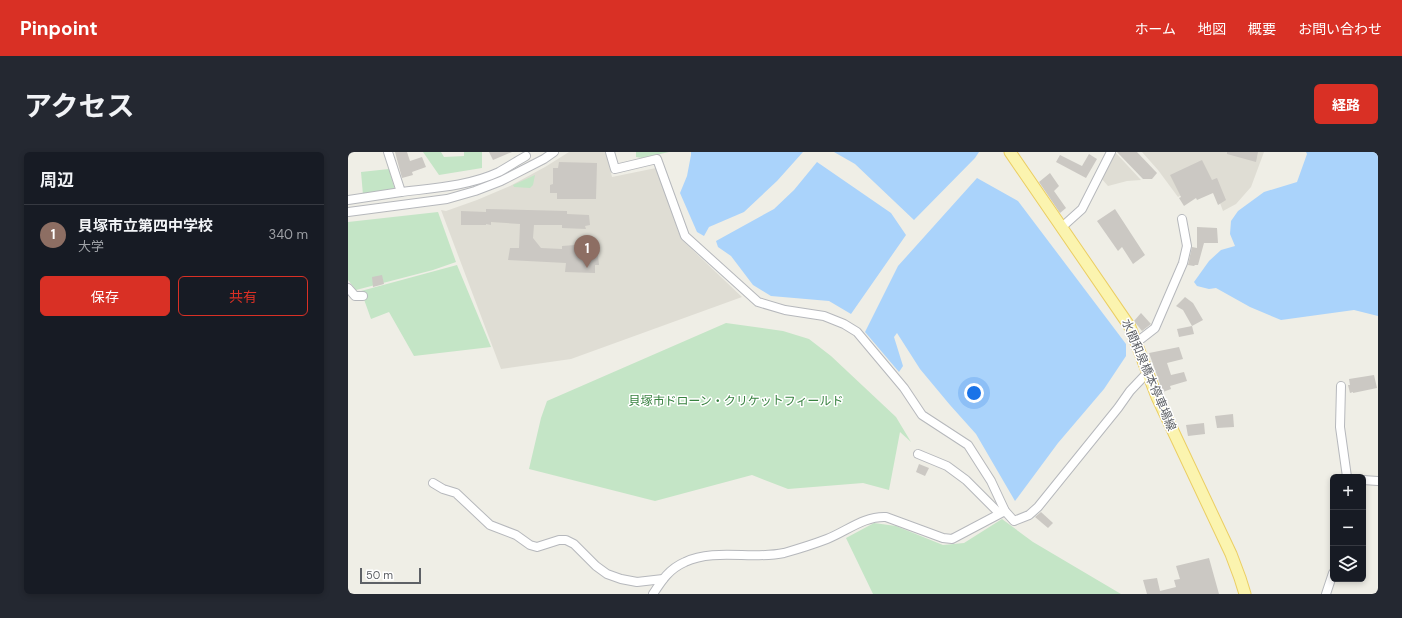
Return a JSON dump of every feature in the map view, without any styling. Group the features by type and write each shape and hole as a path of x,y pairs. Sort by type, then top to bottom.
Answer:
{"main road":[{"name":"水間和泉橋本停車場線","path":"1010,152 1124,316 1137,342 1160,403 1231,554 1245,594"}],"street":[{"path":"388,152 401,192"},
{"path":"348,212 447,199 475,191 499,182 544,159 554,152"},
{"path":"610,152 615,170 656,159 685,236 758,302 785,310 824,316 844,324 857,332 904,388 922,415 968,445 991,481 1001,511"},
{"path":"1062,227 1082,209 1111,152"},
{"path":"348,200 442,187 475,180 496,173 526,156"},
{"path":"496,173 499,182"},
{"path":"1137,342 1155,328 1183,263 1186,246 1182,219"},
{"path":"348,288 355,296 363,296"},
{"path":"918,454 947,466 966,480 1014,521 1029,515 1038,507 1130,391 1148,372"},
{"path":"1341,386 1340,427 1347,474"},
{"path":"1366,480 1378,482"},
{"path":"433,483 443,489 456,493 490,525 516,535 530,545 537,546 559,540 566,540 574,544 596,566 607,574 621,579 637,582 663,579"},
{"path":"653,594 663,579 674,568 700,557 770,555 785,552 828,538 877,516 886,517 943,538 952,539 1001,511"},
{"path":"1326,594 1330,582"}],"shaded area":[{"path":"569,152 606,152 612,177 656,168 681,239 742,297 571,359 501,369 441,210 446,211 510,186"},
{"path":"1114,152 1141,180 1127,181 1108,186 1101,178"},
{"path":"1142,152 1264,152 1251,187 1236,204 1223,211 1211,179 1178,197 1158,170"}],"green space":[{"path":"423,152 441,152 444,157 464,156 464,152 482,152 482,168 439,175"},
{"path":"636,152 669,152 642,158 636,157"},
{"path":"389,169 395,190 363,195 361,172"},
{"path":"535,175 533,185 530,188 514,187 513,185"},
{"path":"438,212 456,262 433,270 356,290 348,280 348,222"},
{"path":"457,265 491,347 414,356 389,312 371,319 361,291"},
{"name":"貝塚市ドローン・クリケットフィールド","path":"726,323 783,331 809,339 831,356 896,417 911,442 900,432 889,490 863,483 788,489 752,475 655,501 529,469 541,418 547,401"},
{"path":"1002,519 1033,542 1121,594 873,594 846,538 874,523 896,526 943,545 964,543"}],"water":[{"path":"691,152 803,152 777,181 744,212 709,227 704,236 697,232 680,193 687,176"},
{"path":"834,152 979,152 975,158 914,220 855,164"},
{"path":"1306,152 1378,152 1378,316 1354,310 1281,320 1250,307 1216,288 1209,289 1197,286 1194,282 1209,261 1221,250 1235,246 1230,234 1231,221 1238,211 1264,192 1297,182 1307,154"},
{"path":"817,162 891,213 906,235 851,314 829,301 771,296 753,285 731,256 718,247 716,241 774,209 794,190"},
{"path":"977,178 1018,201 1126,344 1126,356 1104,389 1058,443 1015,501 976,434 920,369 897,333 894,337 903,366 899,372 865,332 898,266"}],"building":[{"path":"395,152 407,152 410,161 422,157 426,167 412,172 413,175 402,178"},
{"path":"489,152 512,152 493,160"},
{"path":"1117,152 1137,152 1157,173 1152,179 1143,179"},
{"path":"1227,152 1258,152 1256,162 1227,154"},
{"path":"1089,154 1097,159 1086,178 1056,162 1060,155 1082,166"},
{"path":"1202,160 1212,180 1217,178 1226,200 1218,205 1213,193 1197,200 1196,198 1184,206 1179,198 1181,197 1170,175"},
{"path":"559,162 597,163 596,199 557,199 557,193 550,193 550,185 553,184 553,168 558,168"},
{"path":"1050,173 1059,186 1054,191 1066,208 1060,213 1039,182"},
{"path":"486,209 567,211 567,214 589,215 590,225 585,226 586,229 562,228 562,225 534,225 533,238 541,248 562,249 562,246 575,245 576,254 598,255 599,265 595,265 595,273 565,272 566,263 508,260 510,248 519,248 520,224 491,222 491,225 461,225 461,211 486,212"},
{"path":"1115,209 1145,255 1133,264 1122,247 1118,251 1097,221"},
{"path":"1197,227 1217,228 1218,243 1204,243 1198,265 1194,266 1188,265 1192,247 1197,248"},
{"path":"382,275 384,284 373,287 372,277"},
{"path":"1185,297 1193,303 1203,320 1192,326 1183,310 1176,306"},
{"path":"1141,313 1151,324 1142,331 1134,321"},
{"path":"1192,326 1194,334 1179,337 1177,329"},
{"path":"1179,347 1183,359 1167,363 1171,375 1184,372 1187,381 1170,386 1171,389 1163,392 1149,353"},
{"path":"1374,375 1377,388 1350,393 1348,385 1350,385 1349,379"},
{"path":"1233,414 1234,427 1217,428 1215,416"},
{"path":"1204,423 1205,434 1188,436 1186,425"},
{"path":"919,464 929,468 925,476 916,472"},
{"path":"1041,512 1053,523 1048,528 1035,517"},
{"path":"1209,558 1219,594 1147,594 1143,580 1157,578 1160,591 1176,587 1174,580 1180,579 1176,566"}],"place":[{"name":"貝塚市立第四中学校","path":"587,268"}]}
